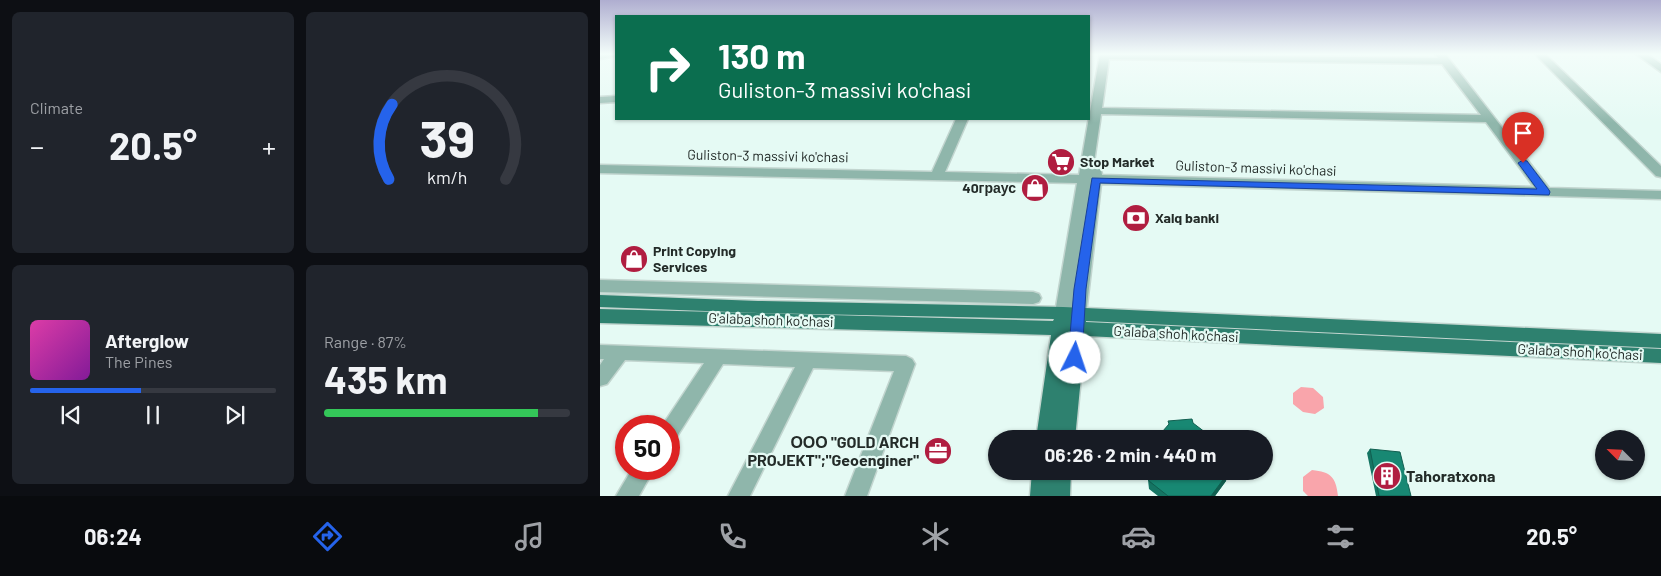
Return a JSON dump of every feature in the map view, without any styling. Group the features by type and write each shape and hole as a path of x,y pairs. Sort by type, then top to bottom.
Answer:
{"main road":[{"name":"G'alaba shoh ko'chasi","path":"600,301 758,307 956,303 1070,321 1661,356"},
{"name":"G'alaba shoh ko'chasi","path":"600,316 1070,321 1661,341"},
{"path":"1048,430 1070,321"},
{"path":"1065,430 1070,321"},
{"path":"1041,496 1042,480"},
{"path":"1059,496 1060,480"}],"street":[{"path":"1070,321 1106,77"},
{"path":"1090,179 1104,111 1108,77"},
{"path":"1458,77 1545,192"},
{"path":"1564,77 1661,173"},
{"path":"600,100 615,99"},
{"path":"1104,111 1490,118"},
{"path":"936,176 962,120"},
{"name":"Guliston-3 massivi ko'chasi","path":"600,169 1090,179 1661,195"},
{"path":"600,286 956,303 1033,298"},
{"path":"600,352 906,364 856,496"},
{"path":"600,378 620,353"},
{"path":"680,415 718,357"},
{"path":"739,496 808,360"},
{"path":"626,496 637,480"}],"shaded area":[{"path":"1301,387 1313,388 1323,397 1324,408 1315,414 1303,412 1293,404 1293,393"},
{"path":"1312,470 1324,472 1334,480 1338,496 1308,496 1303,491 1303,477"}],"building":[{"path":"1192,419 1193,423 1202,430 1164,430 1169,424 1168,421"},
{"name":"Tahoratxona","path":"1370,449 1400,452 1411,496 1379,496"},
{"path":"1223,480 1211,496 1168,496 1149,481"}],"place":[{"name":"Stop Market","path":"1061,162"},
{"name":"40граус","path":"1035,188"},
{"name":"Xalq banki","path":"1136,218"},
{"name":"Print Copying Services","path":"634,259"},
{"name":"ООО \"GOLD ARCH PROJEKT\";\"Geoenginer\"","path":"938,451"},
{"name":"Tahoratxona","path":"1387,476"}],"route":[{"path":"1075,358 1080,289 1095,180 1545,192 1523,163"}]}
